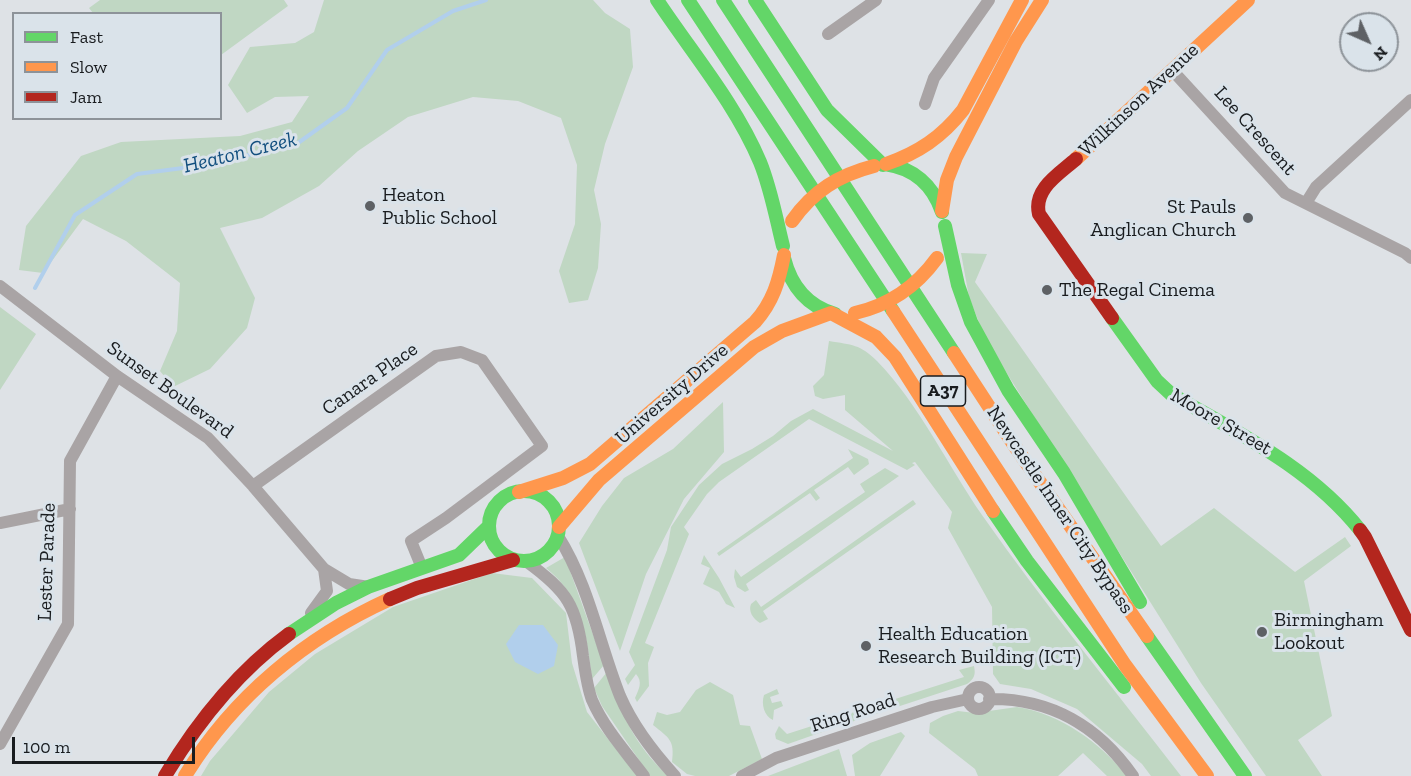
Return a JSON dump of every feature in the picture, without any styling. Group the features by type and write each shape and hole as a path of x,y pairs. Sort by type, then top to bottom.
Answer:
{"main road":[{"path":"657,0 736,117 757,156 772,202 789,275 802,295 816,306 876,337 895,357 1027,561 1091,647 1198,776"},
{"name":"Newcastle Inner City Bypass","path":"688,0 1118,655 1207,776"},
{"name":"Newcastle Inner City Bypass","path":"723,0 1014,445 1245,776"},
{"path":"755,0 827,110 881,165 904,169 926,183 936,194 942,211 958,285 970,322 1008,390 1064,473 1125,580 1182,669 1220,741"},
{"path":"784,251 792,221 807,200 827,184 850,172 912,155 929,146 952,124 963,110 1022,0"},
{"path":"942,211 947,180 956,157 1016,41 1042,0"},
{"name":"Wilkinson Avenue","path":"1037,205 1041,191 1172,70 1241,2"},
{"name":"Moore Street","path":"1037,205 1043,222 1092,287 1149,372 1163,388 1280,457 1309,479 1352,520 1365,537 1411,630"},
{"path":"832,314 855,313 885,304 902,294 937,258 944,238 945,226"},
{"name":"University Drive","path":"519,492 563,478 590,464 750,327 771,303 780,279 784,251"},
{"name":"University Drive","path":"559,532 585,495 607,473 754,347 793,325 832,314"},
{"path":"184,776 213,734 240,701 305,646 372,607 416,588 520,561 537,559 546,554 553,546 559,532 554,508 548,500 529,492 507,495 491,514 489,526 491,538 497,549 520,561"},
{"path":"165,776 201,720 226,689 260,655 309,618 369,587 459,555 489,526"}],"street":[{"path":"828,34 876,0"},
{"path":"925,104 934,78 989,0"},
{"name":"Lee Crescent","path":"1172,70 1285,193 1411,258"},
{"path":"1306,203 1316,187 1411,100"},
{"name":"Sunset Boulevard","path":"0,286 117,376 208,438 253,486 324,569 349,584 369,587"},
{"name":"Canara Place","path":"253,486 436,356 461,352 482,360 542,446 446,518 411,541 422,568"},
{"name":"Lester Parade","path":"0,744 68,624 70,461 117,376"},
{"path":"0,523 70,509"},
{"path":"559,532 579,578 627,710 639,732 671,772 681,776"},
{"path":"520,561 550,579 572,606 580,631 584,666 593,702 613,736 644,776"},
{"path":"309,618 312,610 327,591 324,569"},
{"name":"Ring Road","path":"747,774 776,758 940,704 968,699 972,689 980,687 986,690 989,699 1030,702 1075,720 1108,744 1133,776"}],"green space":[{"path":"100,0 284,0 288,6 222,54 222,12 92,12 89,8"},
{"path":"324,0 593,0 605,13 630,29 633,67 605,144 594,190 601,224 598,268 588,300 569,303 559,271 575,224 577,165 561,118 518,101 473,97 408,117 358,151 319,186 262,218 220,228 255,298 247,328 210,369 173,387 160,371 177,331 180,283 126,241 83,219 43,273 19,270 26,226 81,156 121,142 240,136 292,122 309,96 275,97 247,113 228,85 250,47 295,43 314,32"},
{"path":"961,253 987,254 975,282 1161,546 1214,508 1295,572 1345,537 1351,546 1304,581 1332,716 1298,740 1322,776 1266,776 1201,683 986,340 969,297"},
{"path":"0,307 36,334 0,390"},
{"path":"829,341 844,343 866,351 892,378 920,416 982,515 1055,614 1181,776 1151,776 1142,764 1077,709 1031,689 1000,684 993,674 992,607 948,528 952,512 915,462 912,463 915,465 907,470 809,419 719,482 707,494 684,527 689,534 645,643 654,647 648,663 649,686 637,702 635,698 640,686 638,677 636,674 628,685 625,679 635,665 629,652 667,550 671,527 699,485 722,464 752,449 791,421 813,409 893,451 845,410 845,395 823,399 815,396 813,386 824,375"},
{"path":"723,402 724,452 684,499 646,574 620,651 579,543 602,506 624,478 673,449"},
{"path":"848,449 868,459 869,464 854,475 848,467 814,490 820,498 816,501 810,493 719,556 717,553 853,458"},
{"path":"885,468 899,476 746,584 749,590 745,592 737,587 734,577 735,569 741,577 865,492 860,484"},
{"path":"913,500 916,504 763,611 768,619 760,623 753,617 750,607 756,600 761,607"},
{"path":"704,555 735,608 726,604 719,592 703,584 710,568 701,564"},
{"path":"565,557 604,665 592,679 581,618 568,591 546,568"},
{"path":"492,573 532,578 566,613 572,663 587,712 637,776 201,776 210,761 269,692 315,654 393,607"},
{"path":"974,666 974,676 967,684 842,725 842,716 964,677 959,670"},
{"path":"607,672 630,728 646,752 668,776 650,776 602,706 594,688"},
{"path":"710,682 733,695 740,725 750,726 762,759 729,776 687,774 672,762 673,749 670,740 653,725 657,712 667,715 680,712 696,690"},
{"path":"777,689 779,694 770,697 772,703 781,701 783,706 774,710 773,720 765,713 763,698 764,695"},
{"path":"1017,707 1049,716 1078,731 1104,752 1127,776 1107,776 1083,753 1058,776 978,776 975,769 929,733 930,723 958,711 975,713"},
{"path":"815,725 825,731 788,744 776,739 775,734 779,726 787,734"},
{"path":"901,732 905,736 880,776 855,776 852,755 870,743"},
{"path":"839,749 847,776 768,776"}],"water":[{"path":"519,625 543,625 558,645 554,666 538,674 515,662 506,644"}],"waterway":[{"name":"Heaton Creek","path":"35,288 75,215 137,174 206,165 298,143 347,108 387,50 453,11 486,0"}],"traffic: fast":[{"path":"657,0 726,99 750,140 767,183 783,246"},
{"path":"688,0 893,311"},
{"path":"723,0 954,353"},
{"path":"755,0 827,110 883,165"},
{"path":"885,164 904,169 921,179 933,194 942,212"},
{"path":"945,226 958,285 971,322 1008,390 1064,473 1140,602"},
{"path":"784,258 791,277 802,294 816,306 835,314"},
{"path":"1112,318 1157,381 1171,394 1272,453 1296,470 1341,508 1360,530"},
{"path":"524,491 537,494 549,501 556,513 559,526 556,539 549,551 537,558 524,561 511,558 499,551 492,539 489,526 492,513 499,501 511,494 524,491"},
{"path":"993,511 1027,561 1124,687"},
{"path":"289,634 336,603 368,587 459,555 489,526"},
{"path":"1147,636 1245,776"}],"traffic: slow":[{"path":"886,164 909,155 929,143 963,110 1022,0"},
{"path":"942,211 947,180 956,157 1016,41 1042,0"},
{"path":"1076,159 1248,0"},
{"path":"792,221 809,201 838,179 874,166"},
{"path":"519,492 563,478 590,464 755,322 774,291 784,255"},
{"path":"855,313 891,300 920,278 937,258"},
{"path":"893,311 1125,665 1207,776"},
{"path":"559,527 599,480 754,347 782,331 831,313"},
{"path":"833,314 876,337 895,357 993,511"},
{"path":"954,353 1014,445 1147,636"},
{"path":"185,776 225,720 274,672 329,632 390,599"}],"traffic: jam":[{"path":"1076,159 1055,176 1044,190 1038,205 1039,214 1112,318"},
{"path":"1360,530 1411,630"},
{"path":"390,599 417,588 513,560"},
{"path":"165,776 191,736 220,699 252,664 289,634"}],"place":[{"name":"Heaton Public School","path":"370,206"},
{"name":"St Pauls Anglican Church","path":"1248,218"},
{"name":"The Regal Cinema","path":"1047,290"},
{"name":"Birmingham Lookout","path":"1262,632"},
{"name":"Health Education Research Building (ICT)","path":"866,646"}]}
